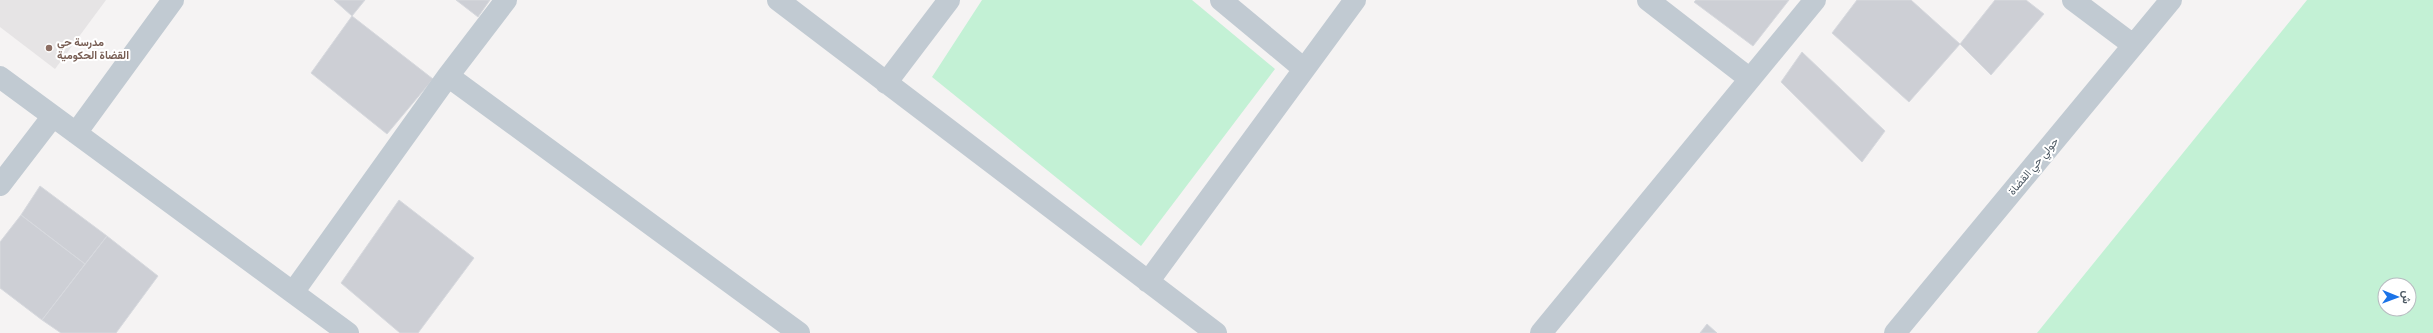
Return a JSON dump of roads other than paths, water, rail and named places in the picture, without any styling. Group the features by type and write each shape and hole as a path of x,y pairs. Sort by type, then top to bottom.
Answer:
{"street":[{"path":"76,133 173,0"},
{"path":"294,291 448,76 506,0"},
{"path":"778,0 1216,333"},
{"path":"886,82 949,0"},
{"path":"1221,0 1304,69"},
{"path":"1148,282 1355,0"},
{"path":"1648,0 1750,79"},
{"path":"1541,333 1815,0"},
{"path":"2073,0 2133,45"},
{"name":"حولي حي القضاة","path":"1895,333 2171,0"},
{"path":"448,76 799,333"},
{"path":"0,77 294,291 348,333"},
{"path":"0,185 53,116"}],"place":[{"name":"مدرسة حي القضاة الحكومية","path":"49,48"}]}
